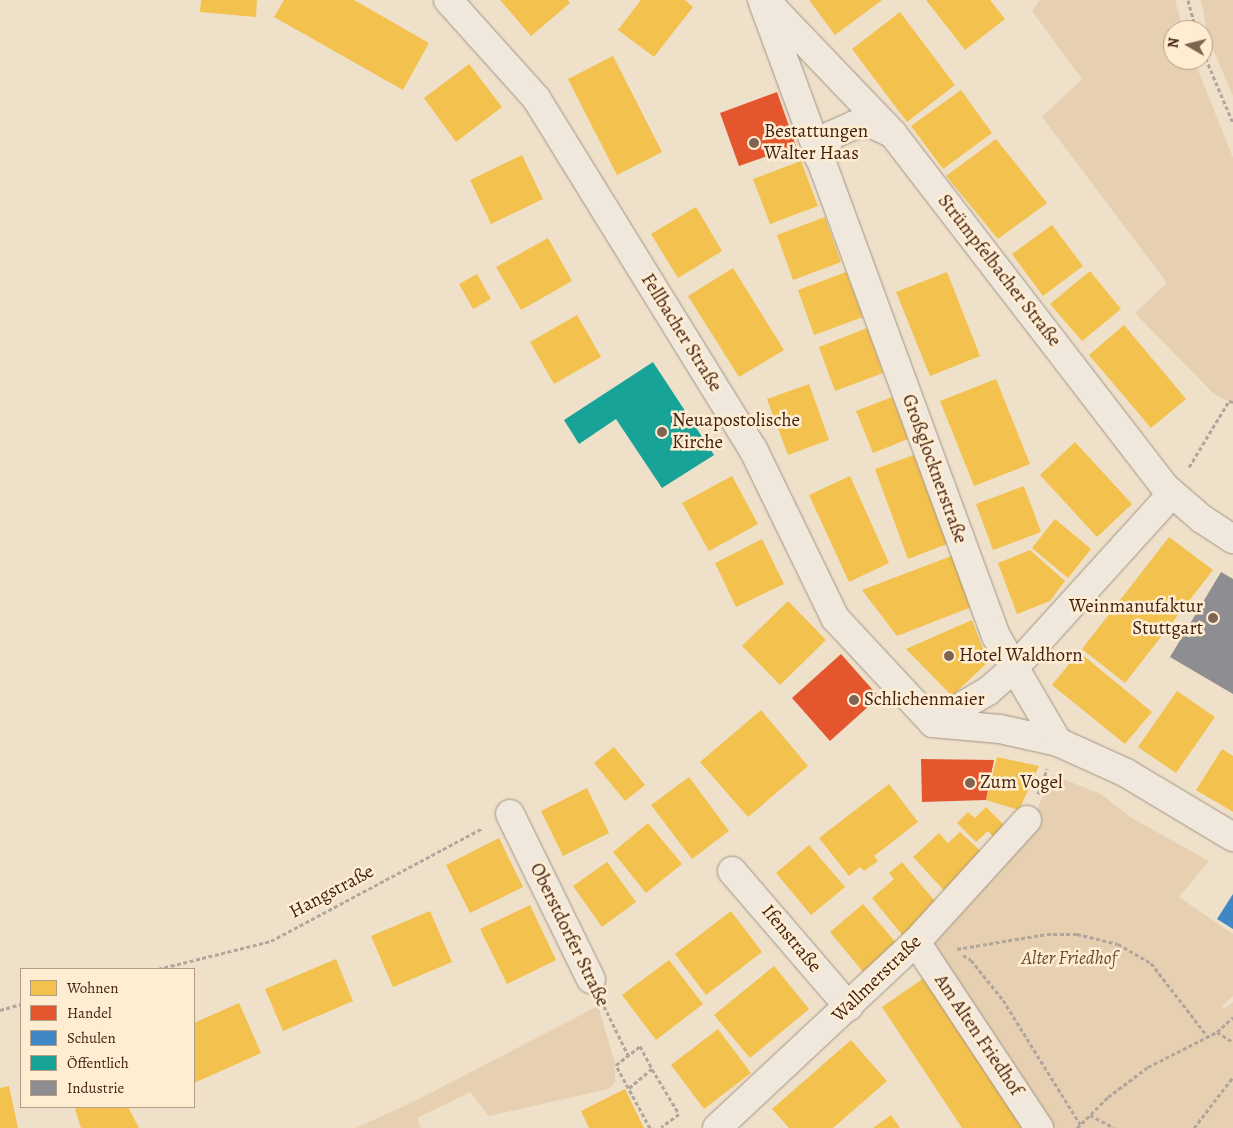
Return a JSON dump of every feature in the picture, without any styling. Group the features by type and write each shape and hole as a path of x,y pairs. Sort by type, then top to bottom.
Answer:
{"street":[{"name":"Fellbacher Straße","path":"448,0 536,98 753,449 835,618 933,723"},
{"name":"Strümpfelbacher Straße","path":"764,0 893,134 1172,494 1202,519 1233,539"},
{"name":"Großglocknerstraße","path":"764,0 818,158 996,636 1058,742"},
{"path":"818,158 832,135 854,125 872,124 893,134"},
{"path":"933,723 988,691 1014,668 1172,494"},
{"path":"933,723 1000,729 1058,742 1126,773 1233,837"},
{"name":"Oberstdorfer Straße","path":"510,814 590,979"},
{"name":"Wallmerstraße","path":"717,1128 849,1007 916,942 1027,820"},
{"name":"Ifenstraße","path":"732,871 849,1007"},
{"name":"Am Alten Friedhof","path":"916,942 1039,1128"}],"path":[{"path":"1188,0 1193,20"},
{"path":"1211,70 1233,123"},
{"path":"1172,494 1229,401 1233,402"},
{"path":"1027,820 1058,742"},
{"name":"Hangstraße","path":"162,968 271,940 510,814"},
{"path":"1080,1124 1003,1000 971,960 954,950 1047,934 1077,934 1118,944 1151,963 1208,1037"},
{"name":"Oberstdorfer Straße","path":"590,979 628,1055"},
{"path":"0,1010 20,1004"},
{"path":"1077,1128 1148,1067 1217,1032 1233,1017"},
{"path":"1217,1032 1233,1042"},
{"path":"650,1128 616,1065 640,1046 679,1114 660,1128"},
{"path":"629,1088 652,1069"},
{"path":"1194,1128 1233,1077"},
{"path":"1090,1115 1114,1128"}],"green space":[{"path":"1040,0 1175,0 1180,20 1163,20 1163,70 1198,70 1233,158 1233,404 1213,393 1135,313 1167,283 1042,117 1082,79 1032,11"},
{"path":"1201,0 1233,0 1233,96 1213,50 1213,20 1205,20"},
{"name":"Alter Friedhof","path":"1053,775 1101,794 1130,817 1209,861 1179,897 1233,934 1233,996 1221,1007 1226,1008 1233,1002 1233,1128 1053,1128 927,935 1032,820"},
{"path":"598,1006 615,1063 615,1082 608,1089 489,1116 470,1092 417,1118 421,1128 356,1128 417,1100"}],"building: Wohnen":[{"path":"201,0 257,0 256,17 200,12"},
{"path":"284,0 354,0 429,43 403,90 274,17"},
{"path":"500,0 568,0 570,3 531,36"},
{"path":"641,0 685,0 693,7 654,57 618,30"},
{"path":"809,0 882,0 835,35"},
{"path":"926,0 990,0 1005,19 965,50"},
{"path":"900,12 955,85 907,122 852,49"},
{"path":"613,56 662,152 617,175 568,79"},
{"path":"469,64 502,107 456,142 424,98"},
{"path":"961,90 992,133 943,169 911,126"},
{"path":"996,139 1047,203 998,239 946,176"},
{"path":"522,155 543,199 491,224 470,180"},
{"path":"801,161 818,206 770,224 753,179"},
{"path":"696,207 722,251 678,278 651,234"},
{"path":"825,217 841,262 793,280 777,235"},
{"path":"1052,225 1083,266 1043,296 1012,254"},
{"path":"548,238 572,281 521,310 496,267"},
{"path":"733,268 784,350 739,377 688,296"},
{"path":"1090,271 1121,309 1082,341 1050,304"},
{"path":"846,272 863,317 814,335 798,290"},
{"path":"947,272 980,356 930,376 896,292"},
{"path":"477,274 491,299 473,309 459,284"},
{"path":"577,315 601,357 554,384 530,342"},
{"path":"1124,325 1186,399 1151,428 1089,355"},
{"path":"867,328 883,373 835,391 819,347"},
{"path":"996,379 1030,464 974,486 940,401"},
{"path":"809,384 829,440 788,455 767,399"},
{"path":"892,397 908,439 873,453 856,411"},
{"path":"1075,442 1132,504 1097,537 1040,475"},
{"path":"914,455 947,544 908,559 875,469"},
{"path":"732,476 758,524 709,551 682,503"},
{"path":"850,476 889,563 849,582 809,495"},
{"path":"1024,486 1041,532 993,550 976,504"},
{"path":"1055,519 1091,549 1068,578 1032,548"},
{"path":"1169,537 1213,570 1125,683 1082,649"},
{"path":"762,539 784,584 736,607 715,563"},
{"path":"1030,550 1065,581 1050,601 1017,614 998,563"},
{"path":"954,555 974,606 897,636 862,590"},
{"path":"788,601 826,640 780,685 742,646"},
{"name":"Hotel Waldhorn","path":"972,620 988,662 952,696 906,649"},
{"path":"1079,652 1152,712 1125,744 1052,685"},
{"path":"1177,691 1215,717 1176,773 1138,747"},
{"path":"761,710 808,766 748,817 700,762"},
{"path":"614,747 645,785 625,801 594,763"},
{"path":"1222,749 1233,756 1233,812 1196,790"},
{"path":"997,757 1039,766 1019,810 986,800"},
{"path":"689,777 729,831 692,859 651,805"},
{"path":"889,784 918,822 874,856 878,861 864,871 860,867 849,876 819,838"},
{"path":"587,788 609,833 563,856 541,811"},
{"path":"986,807 1005,826 994,838 988,831 976,842 957,823 968,812 975,818"},
{"path":"648,823 682,864 646,893 613,852"},
{"path":"960,832 987,857 949,896 913,857 939,833 948,843"},
{"path":"499,838 523,887 470,913 446,865"},
{"path":"809,845 845,887 811,915 776,873"},
{"path":"607,862 636,902 602,927 573,886"},
{"path":"902,862 939,906 903,936 872,898 894,879 889,873"},
{"path":"863,904 898,945 864,973 830,932"},
{"path":"530,905 556,960 507,984 480,929"},
{"path":"430,911 452,962 393,987 371,936"},
{"path":"731,911 762,952 706,995 675,954"},
{"path":"336,959 353,1001 283,1031 265,989"},
{"path":"669,960 703,1004 656,1040 622,995"},
{"path":"774,966 809,1009 750,1058 714,1015"},
{"path":"924,978 1023,1128 962,1128 882,1007"},
{"path":"239,1003 261,1053 195,1083 195,1023"},
{"path":"718,1029 751,1073 704,1109 671,1065"},
{"path":"851,1040 887,1081 833,1128 789,1128 772,1109"},
{"path":"9,1086 18,1128 0,1128 0,1088"},
{"path":"625,1089 644,1128 589,1128 581,1111"},
{"path":"129,1108 139,1128 81,1128 75,1109"},
{"path":"891,1115 900,1128 873,1128"}],"building: Handel":[{"path":"777,92 796,146 739,166 720,113"},
{"path":"841,654 879,697 830,741 792,698"},
{"path":"921,759 994,760 986,800 922,802"}],"building: Schulen":[{"path":"1233,894 1233,929 1217,919"}],"building: Öffentlich":[{"name":"Neuapostolische Kirche","path":"653,362 714,455 662,488 616,419 579,444 564,420"}],"building: Industrie":[{"name":"Weinmanufaktur Stuttgart","path":"1221,572 1233,579 1233,694 1170,657"}],"place":[{"name":"Bestattungen Walter Haas","path":"754,143"},
{"name":"Neuapostolische Kirche","path":"662,432"},
{"name":"Weinmanufaktur Stuttgart","path":"1213,618"},
{"name":"Hotel Waldhorn","path":"949,656"},
{"name":"Schlichenmaier","path":"854,700"},
{"name":"Zum Vogel","path":"970,783"}]}
